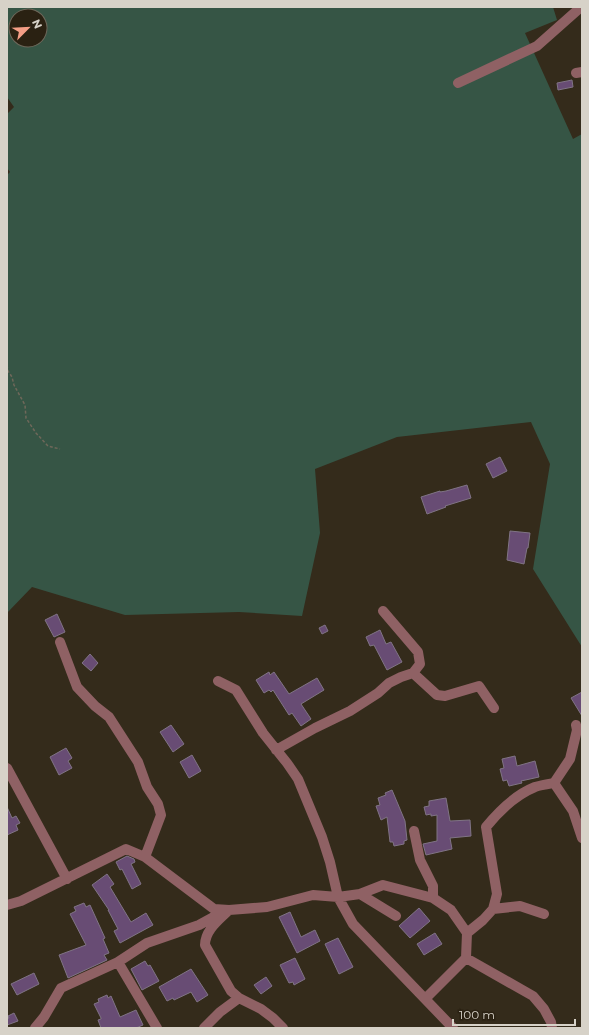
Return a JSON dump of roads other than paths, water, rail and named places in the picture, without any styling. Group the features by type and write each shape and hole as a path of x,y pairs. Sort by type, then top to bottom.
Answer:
{"street":[{"path":"458,83 537,46 581,7"},
{"path":"276,750 315,728 350,711 378,693 389,683 413,673 420,664 418,652 383,611"},
{"path":"60,642 77,687 95,706 109,717 138,762 147,787 158,804 161,815 145,857"},
{"path":"413,673 437,694 445,696 479,686 494,708"},
{"path":"218,681 236,690 263,734 298,779 322,837 330,862 338,897 353,924 453,1028"},
{"path":"467,933 483,920 493,909 497,894 486,827 512,800 535,787 554,783 570,759 577,730 576,725"},
{"path":"7,768 67,879"},
{"path":"554,783 573,811 582,838"},
{"path":"414,831 420,860 433,886 433,898"},
{"path":"7,905 21,901 126,849 145,857 214,909 229,910 267,907 313,895 338,897 360,894 383,885 433,898 452,910 467,933 466,958 425,999"},
{"path":"360,894 396,916"},
{"path":"493,909 520,906 544,914"},
{"path":"35,1028 44,1017 61,988 118,962 147,943 199,925 229,910"},
{"path":"229,910 209,930 205,937 205,945 231,991 239,998 261,1009 283,1028"},
{"path":"466,958 533,996 544,1009 551,1022 552,1028"},
{"path":"118,962 157,1028"},
{"path":"204,1028 220,1012 239,998"}]}
